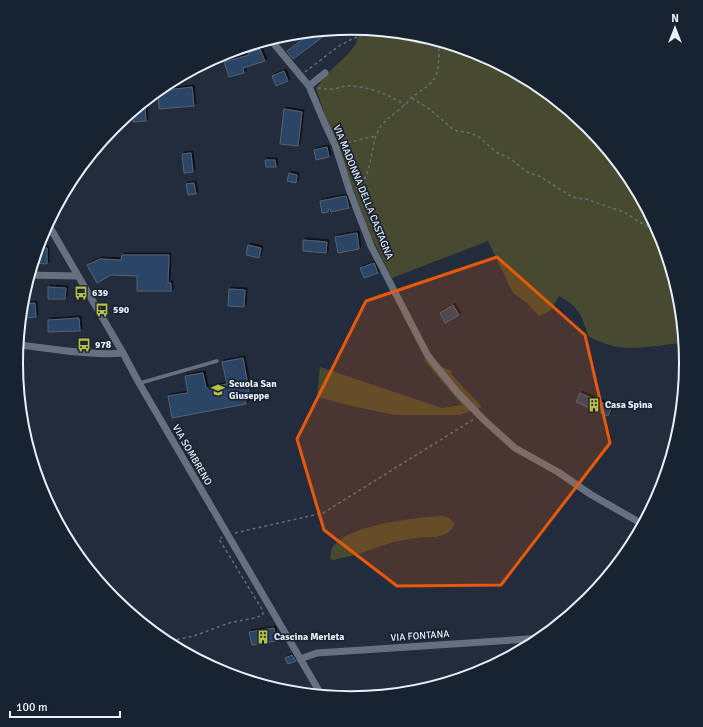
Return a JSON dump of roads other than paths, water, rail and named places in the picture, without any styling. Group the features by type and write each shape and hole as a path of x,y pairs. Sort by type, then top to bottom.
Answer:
{"street":[{"name":"VIA MADONNA DELLA CASTAGNA","path":"274,44 301,75 310,88 335,145 350,192 371,246 428,356 457,392 514,448 558,472 590,494 639,522"},
{"path":"310,88 325,73"},
{"name":"VIA SOMBRENO","path":"52,230 123,353 138,383 318,690"},
{"path":"35,275 78,276"},
{"path":"24,345 85,352 113,354 123,353"},
{"name":"VIA FONTANA","path":"300,659 317,653 531,639"}],"lane":[{"path":"138,383 217,361"}],"place":[{"name":"639","path":"81,293"},
{"name":"590","path":"102,310"},
{"name":"978","path":"84,345"},
{"name":"Scuola San Giuseppe","path":"218,390"},
{"name":"Casa Spina","path":"594,405"},
{"name":"Cascina Merleta","path":"263,637"}]}
